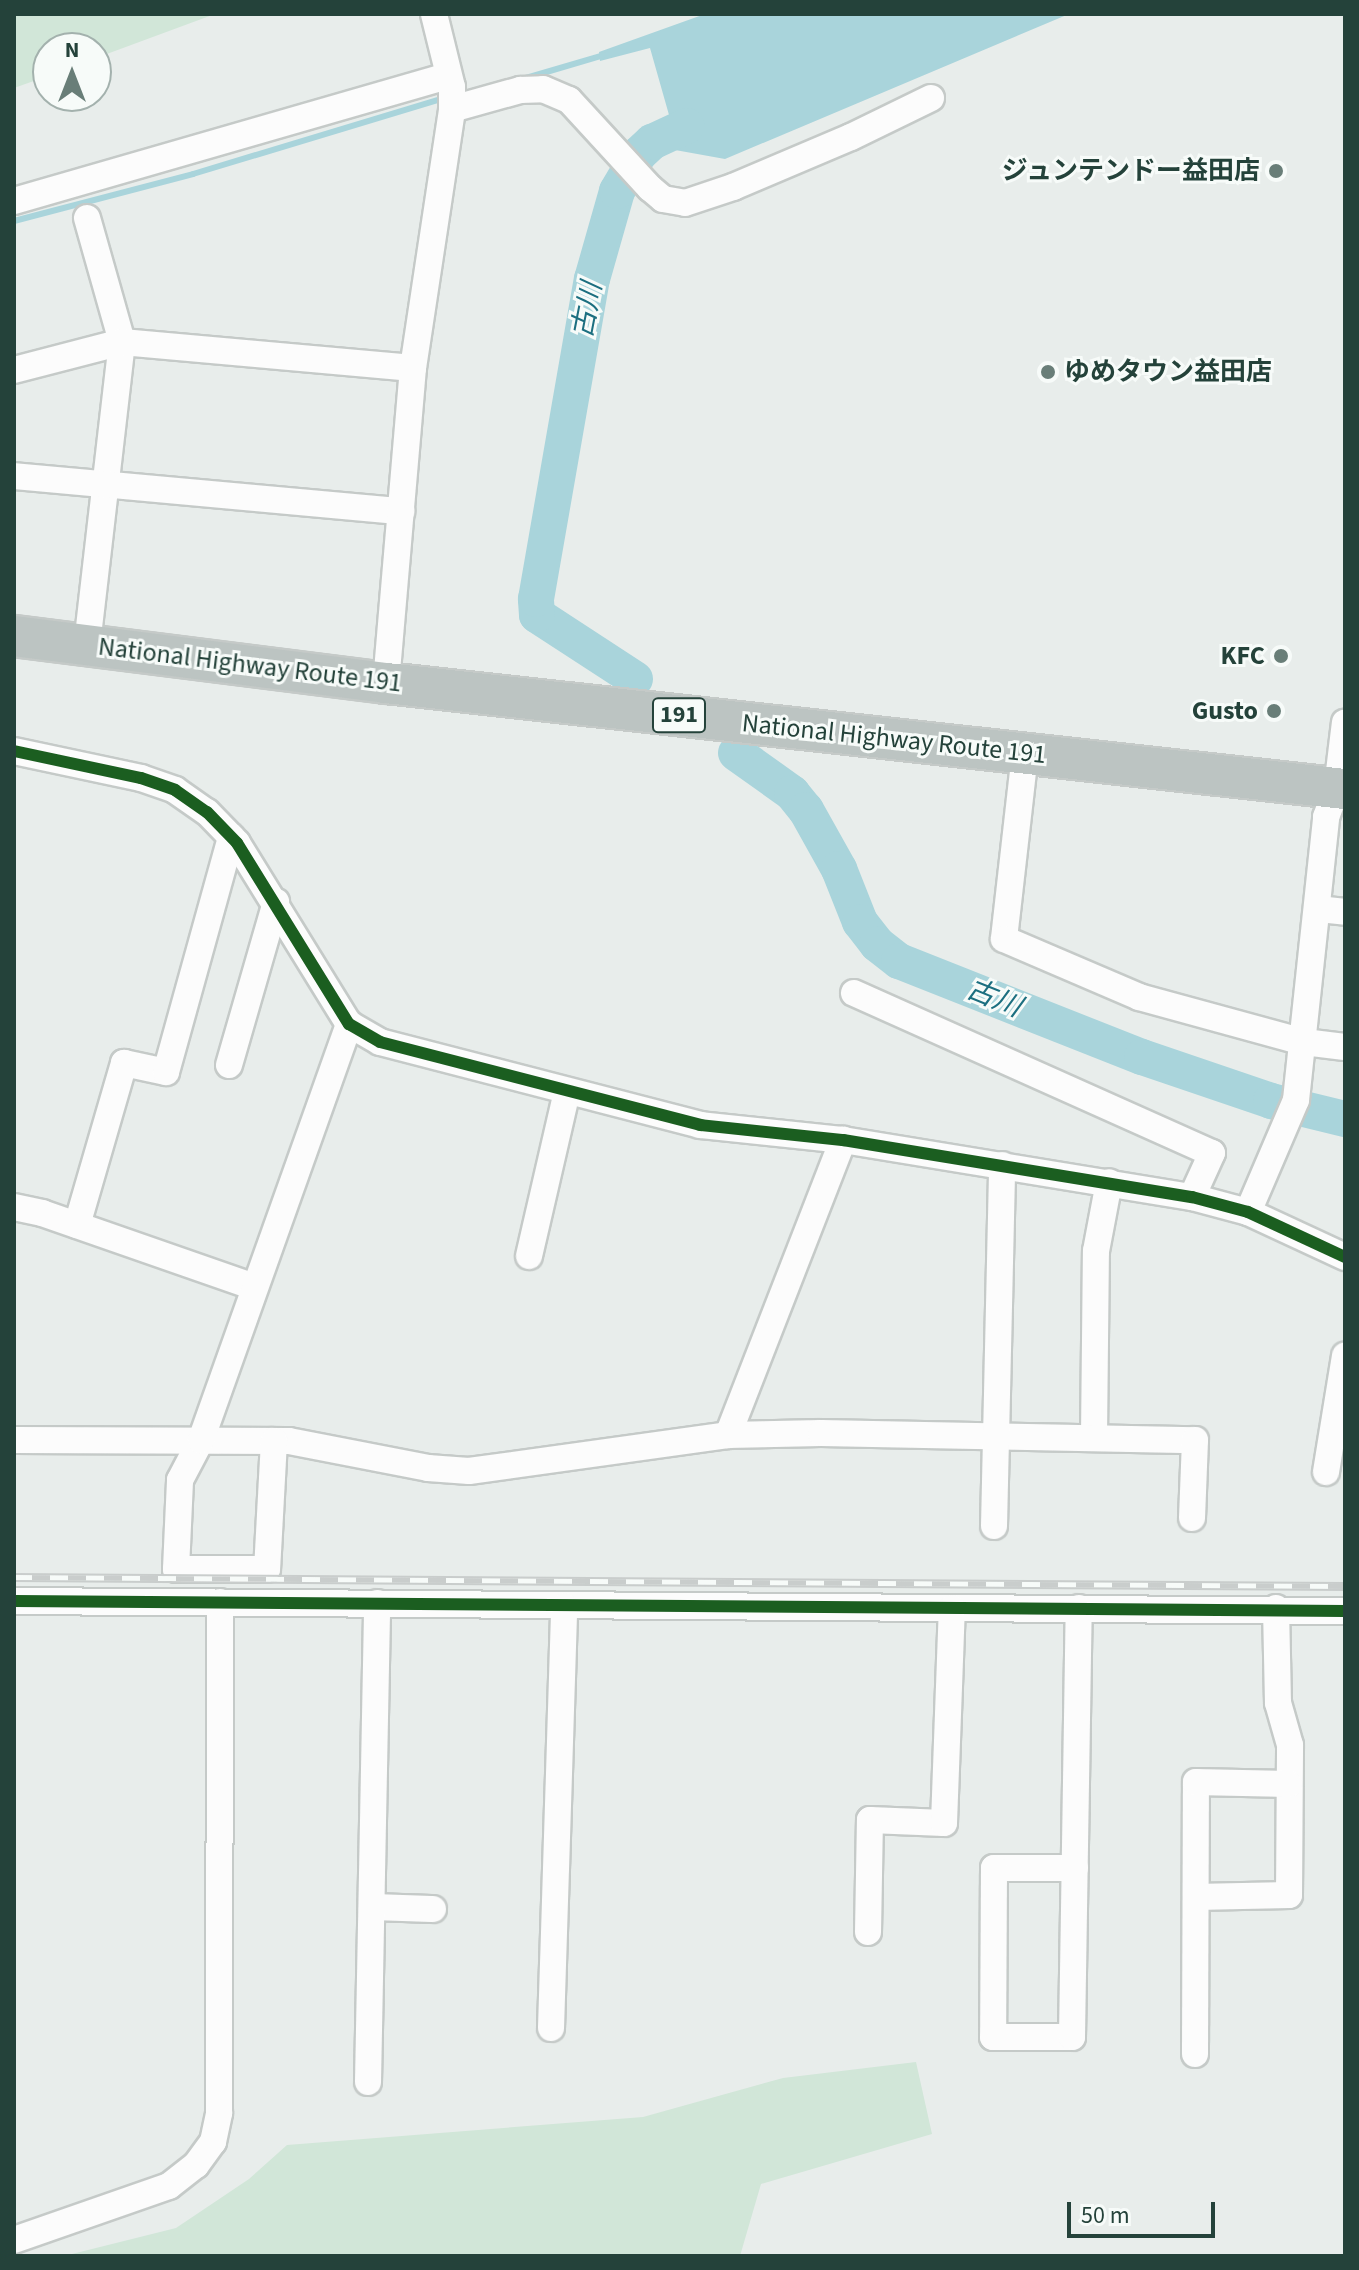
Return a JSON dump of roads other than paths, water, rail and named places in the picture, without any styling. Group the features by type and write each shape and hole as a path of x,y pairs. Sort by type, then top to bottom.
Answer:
{"highway":[{"name":"National Highway Route 191","path":"14,636 386,683 1341,788"}],"street":[{"path":"386,683 413,368 452,109 434,14"},
{"path":"14,201 448,76"},
{"path":"452,109 520,90 543,89 569,100 663,199 685,203 733,187 931,98"},
{"path":"87,218 122,342 87,645"},
{"path":"14,370 122,342 413,368"},
{"path":"14,476 401,511"},
{"path":"1248,1212 1290,1119 1304,1042 1326,817 1341,788 1345,722"},
{"path":"14,751 141,778 175,790 207,812 231,837 276,902 349,1024 392,1046 700,1125 843,1140 1192,1197 1248,1212 1345,1257"},
{"path":"1025,754 1004,939 1139,997 1304,1042 1345,1047"},
{"path":"77,1225 124,1063 166,1072 231,837"},
{"path":"229,1065 276,902"},
{"path":"1318,909 1345,912"},
{"path":"854,993 1212,1153 1192,1197"},
{"path":"274,1441 267,1569 176,1569 180,1480 201,1440 349,1024"},
{"path":"529,1256 567,1092"},
{"path":"728,1435 843,1140"},
{"path":"994,1526 1002,1165"},
{"path":"1094,1436 1096,1251 1109,1182"},
{"path":"14,1207 77,1225 255,1287"},
{"path":"1326,1472 1345,1356"},
{"path":"14,1440 274,1441 428,1468 469,1471 728,1435 821,1433 1195,1440 1192,1518"},
{"path":"14,1601 1276,1608 1345,1611"},
{"path":"14,2240 169,2186 196,2165 213,2142 219,2113 220,1602"},
{"path":"368,2082 377,1603"},
{"path":"551,2028 564,1606"},
{"path":"868,1932 870,1820 944,1823 952,1608"},
{"path":"1075,1868 994,1868 993,2037 1072,2037 1075,1868 1079,1608"},
{"path":"1196,1897 1289,1895 1290,1745 1278,1703 1276,1608"},
{"path":"1195,2054 1196,1782 1289,1784"},
{"path":"372,1907 433,1909"}],"water":[{"path":"705,14 1069,14 725,159 664,148 652,156 637,141 671,122 650,48 600,61 599,52"}],"waterway":[{"path":"526,78 604,55"},
{"path":"14,221 193,174 445,98"},
{"name":"古川","path":"635,679 537,615 536,599 592,279 617,191 639,154 652,142 686,126"},
{"name":"古川","path":"736,753 792,793 806,810 839,869 860,922 877,944 899,961 1142,1057 1271,1101 1345,1119"}],"railway":[{"path":"14,1577 1345,1586"}],"place":[{"name":"ジュンテンドー益田店","path":"1276,171"},
{"name":"ゆめタウン益田店","path":"1048,372"},
{"name":"KFC","path":"1281,656"},
{"name":"Gusto","path":"1274,711"}]}
